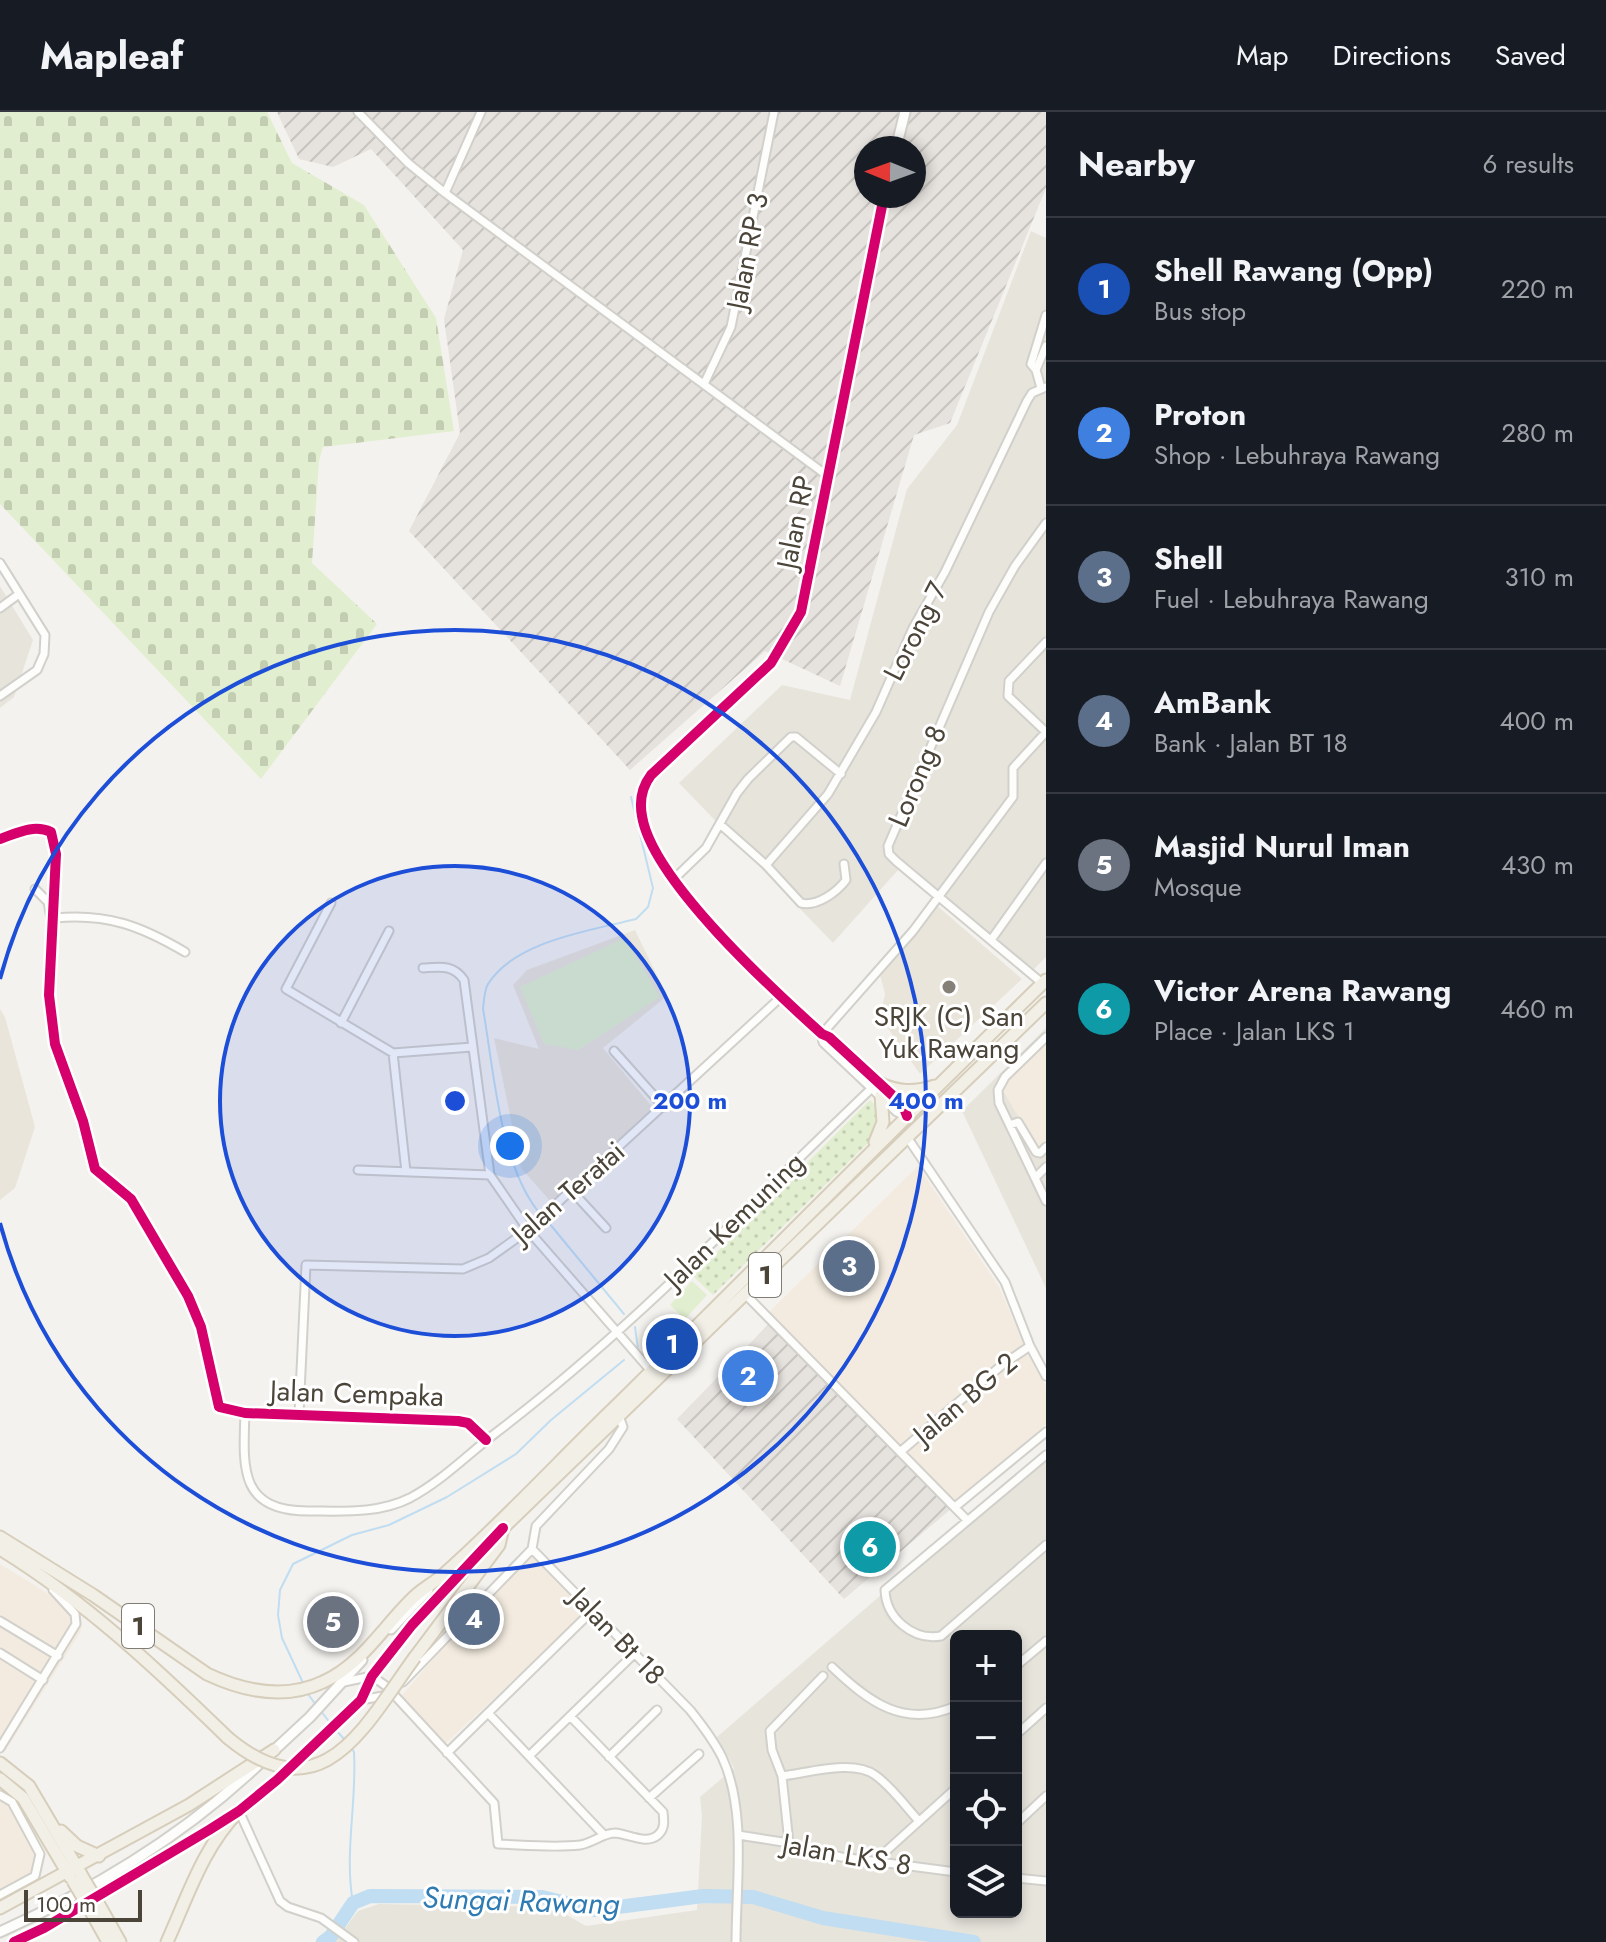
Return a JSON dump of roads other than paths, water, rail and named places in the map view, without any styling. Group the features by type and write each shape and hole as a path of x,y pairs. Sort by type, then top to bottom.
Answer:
{"main road":[{"name":"1","path":"0,1537 93,1595 207,1674 237,1688 284,1692 322,1683 346,1668 416,1595 443,1575 1044,981"},
{"name":"1","path":"0,1549 71,1596 123,1638 246,1753 265,1764 297,1769 327,1762 352,1742 499,1545 503,1528 1046,1003"},
{"path":"871,1150 883,1122 877,1089 911,1092 939,1085"},
{"path":"897,1147 907,1116 914,1121 928,1117"},
{"path":"0,1908 47,1882 75,1874 99,1856 189,1805 274,1750"},
{"path":"0,1763 23,1778 47,1816 75,1874 120,1942"},
{"path":"0,1779 23,1798 49,1844 75,1874"},
{"path":"167,1942 224,1825 239,1811"},
{"path":"47,1816 77,1846 99,1856"},
{"path":"47,1882 54,1866 49,1844"},
{"path":"94,1906 108,1942"}],"street":[{"path":"358,112 408,163 445,193 829,477"},
{"path":"445,193 481,112"},
{"name":"Jalan RP 3","path":"704,384 731,327 774,112"},
{"path":"899,136 905,112"},
{"name":"Jalan RP","path":"674,879 646,831 641,800 643,786 782,648 803,604 882,208"},
{"path":"1044,387 1031,364 1046,315"},
{"path":"1036,370 1046,346"},
{"name":"Lorong 7","path":"766,865 828,794 841,774 876,712 913,628 945,572 1027,401 1032,393 1044,387"},
{"name":"Lorong 8","path":"1044,981 896,861 889,854 888,846 989,612 1015,566 1046,523"},
{"path":"0,563 45,635 44,654 37,670 0,696"},
{"path":"0,608 19,594"},
{"path":"822,1034 913,931 1013,797 1013,768 1046,732 1008,696 1007,689 1009,681 1046,642"},
{"path":"841,774 796,737 791,737 737,793 706,848 674,879 708,921 781,997 829,1037 907,1116"},
{"path":"721,825 766,865 801,903 808,905 817,902 843,885 846,880 844,864"},
{"path":"0,839 22,830 42,828 51,832 56,854 55,921"},
{"path":"991,940 1046,863"},
{"path":"35,889 48,902 55,921"},
{"path":"331,903 286,989 393,1053 472,1047"},
{"path":"55,921 96,917 128,923 155,934 185,952"},
{"name":"Jalan Cempaka","path":"55,921 49,995 51,1020 55,1044 83,1121 91,1159 95,1169 131,1199 188,1296 201,1327 219,1407 245,1413 458,1421 468,1423 486,1440"},
{"path":"341,1023 389,931"},
{"path":"423,968 449,967 459,972 464,980 490,1175 528,1230 651,1371"},
{"name":"Jalan Teratai","path":"299,1414 306,1265 463,1269 489,1258 528,1230 572,1191 781,997"},
{"path":"1046,1037 1005,1077 998,1090 999,1103 1046,1201"},
{"path":"614,1051 664,1107"},
{"path":"393,1053 406,1172"},
{"name":"Jalan Kemuning","path":"245,1413 246,1470 259,1498 277,1508 361,1511 408,1499 432,1484 616,1333 877,1089"},
{"path":"1010,1125 1018,1122 1036,1152 1040,1153 1046,1147"},
{"path":"907,1137 1005,1282 1030,1346 1046,1376"},
{"path":"1035,1178 1046,1167"},
{"path":"358,1170 490,1175"},
{"path":"572,1191 606,1228"},
{"path":"745,1294 967,1520"},
{"name":"Jalan BG 2","path":"900,1452 1002,1365 1030,1346"},
{"path":"361,1700 391,1694 532,1549 536,1526 609,1449 623,1427 619,1416"},
{"path":"955,1507 1046,1432"},
{"path":"1046,1455 885,1590 887,1609 914,1635 929,1638 941,1636 1046,1545"},
{"path":"14,1942 44,1928 239,1811 361,1700 372,1676 412,1625 503,1528"},
{"name":"Jalan Bt 18","path":"532,1549 690,1710 712,1738 732,1783 738,1835 736,1942"},
{"path":"0,1748 4,1737 75,1629 75,1614 31,1568"},
{"path":"0,1932 58,1904 170,1837 233,1789 310,1717 443,1575"},
{"path":"447,1753 593,1610"},
{"path":"0,1621 58,1656"},
{"path":"1022,1661 1046,1641"},
{"path":"0,1653 43,1680"},
{"path":"529,1756 635,1653"},
{"path":"832,1667 860,1693 882,1707 916,1716 950,1708"},
{"path":"343,1682 372,1676 386,1686 494,1803 498,1844 576,1845 594,1842 613,1833 650,1839 659,1834 664,1824 663,1812 570,1716"},
{"path":"789,1843 782,1776 772,1750 770,1731 823,1676"},
{"path":"1022,1730 1046,1708"},
{"path":"609,1757 657,1710"},
{"path":"488,1713 604,1835"},
{"path":"649,1798 699,1754"},
{"path":"782,1776 850,1767 866,1770 886,1785 919,1821"},
{"path":"874,1862 950,1793"},
{"path":"0,1795 12,1802 40,1854 35,1876 0,1895"},
{"path":"1022,1818 1046,1796"},
{"path":"239,1811 280,1901 288,1907 321,1918 354,1942"},
{"name":"Jalan LKS 8","path":"738,1835 789,1843 841,1857 950,1871"},
{"path":"1022,1879 1046,1881"}],"waterway":[{"path":"537,1210 524,1190 506,1141 483,1009 485,993 500,969 516,957 554,940 636,919 648,907 653,888 631,797"},
{"path":"549,1223 624,1314"},
{"path":"635,1327 638,1349"},
{"path":"304,1685 282,1638 278,1615 280,1590 293,1564 352,1535 389,1525 447,1497 516,1454 551,1420 624,1360"},
{"path":"308,1694 316,1705"},
{"path":"320,1710 331,1724"},
{"path":"335,1729 344,1739"},
{"path":"351,1747 354,1752 350,1865 353,1903"},
{"name":"Sungai Rawang","path":"323,1942 331,1936 353,1903 370,1896 542,1897 595,1910 703,1896 753,1897 823,1918 974,1942"}],"place":[{"name":"SRJK (C) San Yuk Rawang","path":"949,987"},
{"name":"Shell","path":"849,1266"},
{"name":"Shell Rawang (Opp)","path":"672,1344"},
{"name":"Proton","path":"748,1376"},
{"name":"Victor Arena Rawang","path":"870,1547"},
{"name":"AmBank","path":"474,1619"},
{"name":"Masjid Nurul Iman","path":"333,1622"}]}
